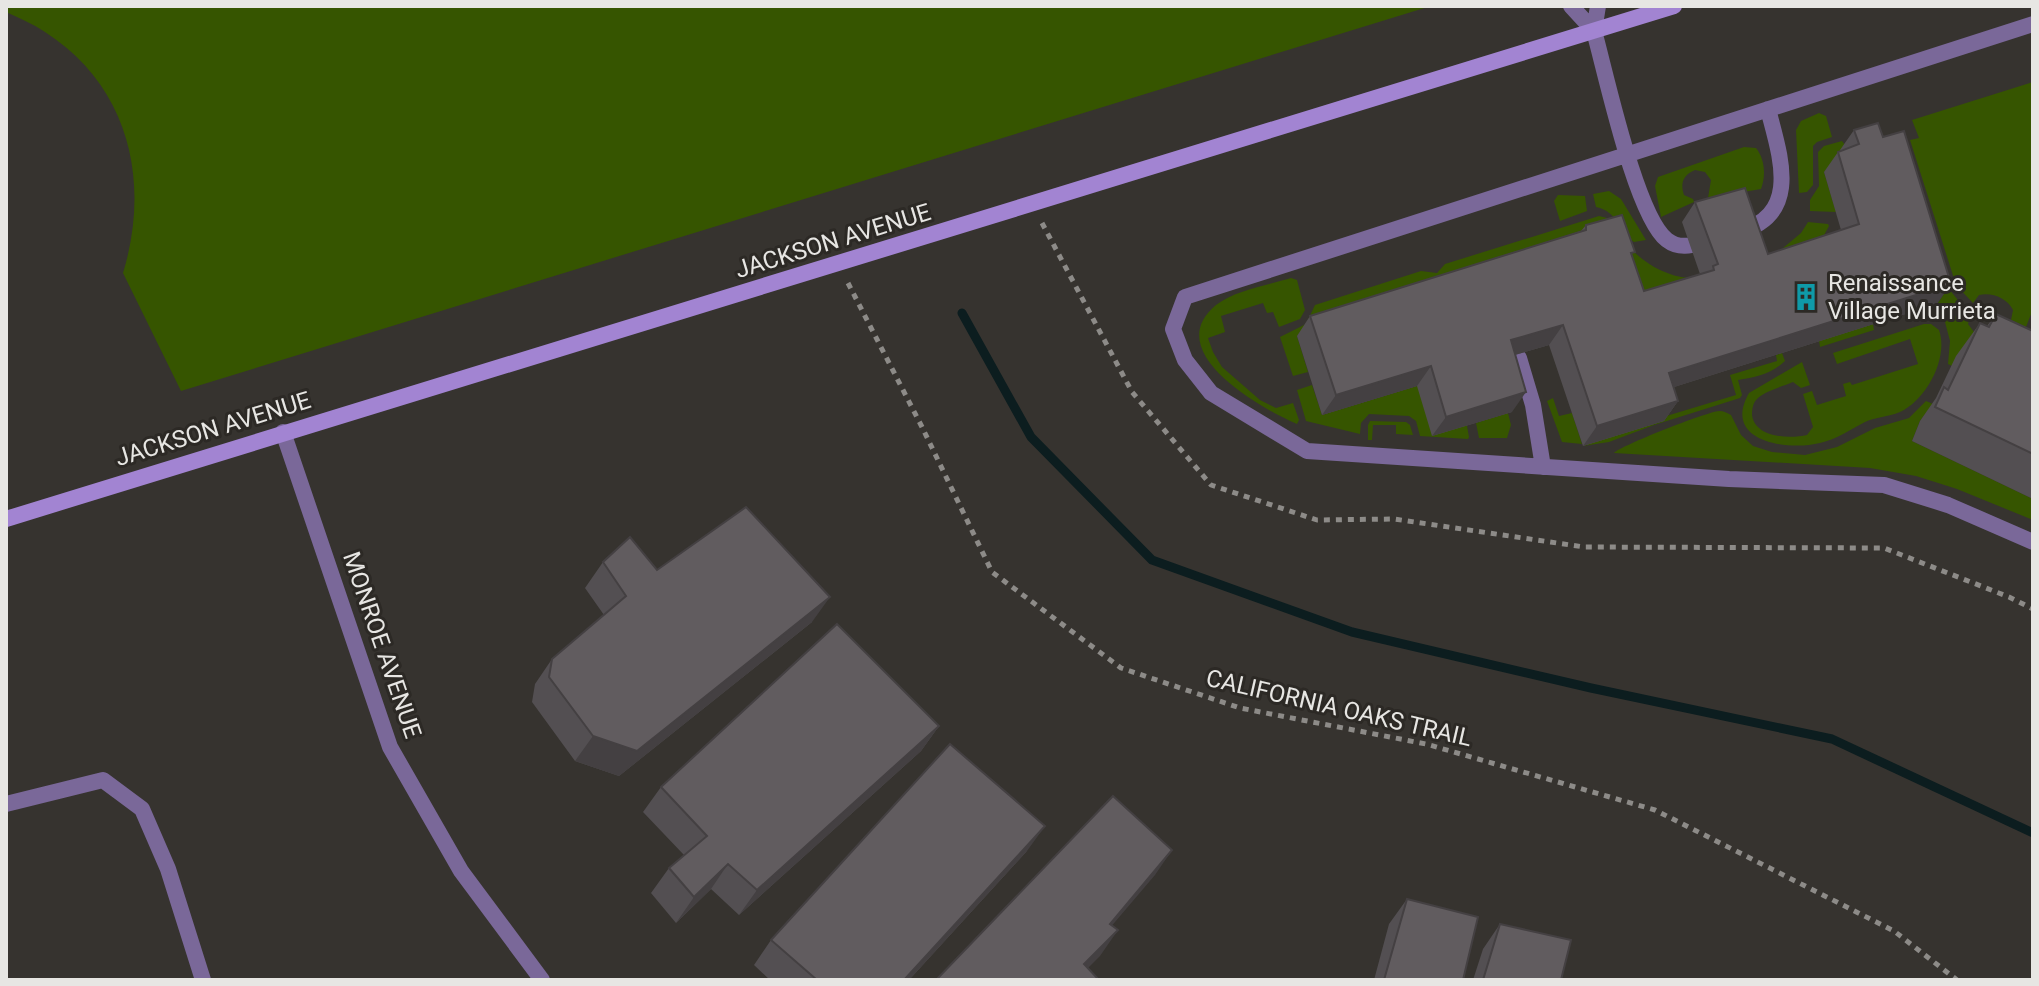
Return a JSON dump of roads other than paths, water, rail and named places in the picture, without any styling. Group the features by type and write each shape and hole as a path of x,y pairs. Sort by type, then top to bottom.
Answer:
{"main road":[{"name":"JACKSON AVENUE","path":"6,519 1674,6"}],"street":[{"path":"1571,6 1594,31"},
{"path":"1598,6 1594,31 1628,154 1646,208 1661,235 1669,242 1683,247 1753,228 1762,223 1773,209 1783,182 1782,162 1768,109"},
{"path":"2033,24 1185,297 1173,329 1185,360 1211,393 1307,451 1729,479 1884,485 1948,505 2033,542"},
{"path":"1519,358 1533,405 1543,467"},
{"name":"MONROE AVENUE","path":"283,432 390,747 461,871 542,980"},
{"path":"6,804 103,780 142,809 168,869 203,980"}],"waterway":[{"path":"962,313 1031,437 1152,560 1352,632 1591,688 1832,739 2033,833"}],"place":[{"name":"Renaissance Village Murrieta","path":"1806,297"}]}
